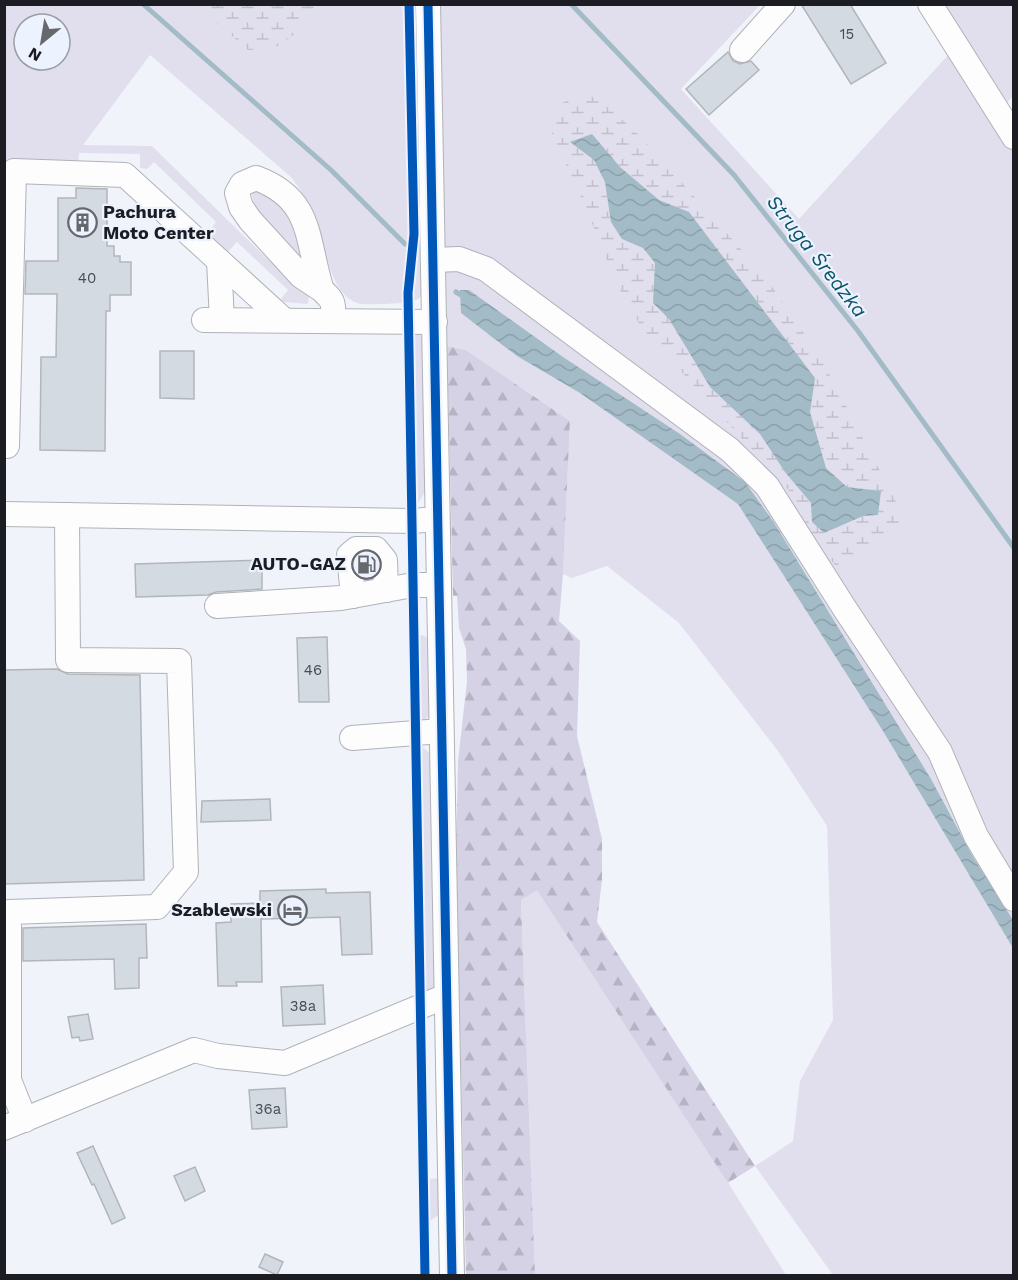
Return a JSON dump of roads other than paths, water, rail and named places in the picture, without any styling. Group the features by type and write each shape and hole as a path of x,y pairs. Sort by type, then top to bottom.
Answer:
{"street":[{"path":"428,4 452,1275"},
{"path":"742,50 783,4"},
{"path":"930,4 983,92 1014,136"},
{"path":"7,446 14,171 125,175 284,320"},
{"path":"434,257 459,259 486,269 730,450 767,486 940,752 976,836 1014,899"},
{"path":"219,261 213,320 334,320 435,314"},
{"path":"322,290 332,302 334,320"},
{"path":"4,514 412,521 437,519"},
{"path":"67,515 68,660 179,660 186,872 157,908 9,912 7,1080 15,1124 194,1050 218,1056 285,1063 446,996"},
{"path":"353,596 349,555 356,549 376,549 385,560 386,590"},
{"path":"218,606 353,596 413,585 439,585"},
{"path":"352,738 441,731"}],"water":[{"path":"592,134 620,167 659,200 689,212 815,378 810,412 826,468 847,487 881,491 878,515 863,516 824,533 812,522 811,503 785,472 760,434 710,387 669,319 653,303 655,263 643,248 622,239 611,222 605,182 594,160 570,142"},
{"path":"460,290 469,290 563,357 680,434 745,482 773,521 931,779 973,857 1013,920 1013,948 883,731 738,504 580,393 517,356 461,313"}],"waterway":[{"path":"143,4 331,170 405,244"},
{"name":"Struga Średzka","path":"571,4 734,175 858,331 1014,548"},
{"path":"456,292 466,298"}],"place":[{"name":"Pachura Moto Center","path":"82,222"},
{"name":"AUTO-GAZ","path":"367,564"},
{"name":"Szablewski","path":"293,910"}]}
